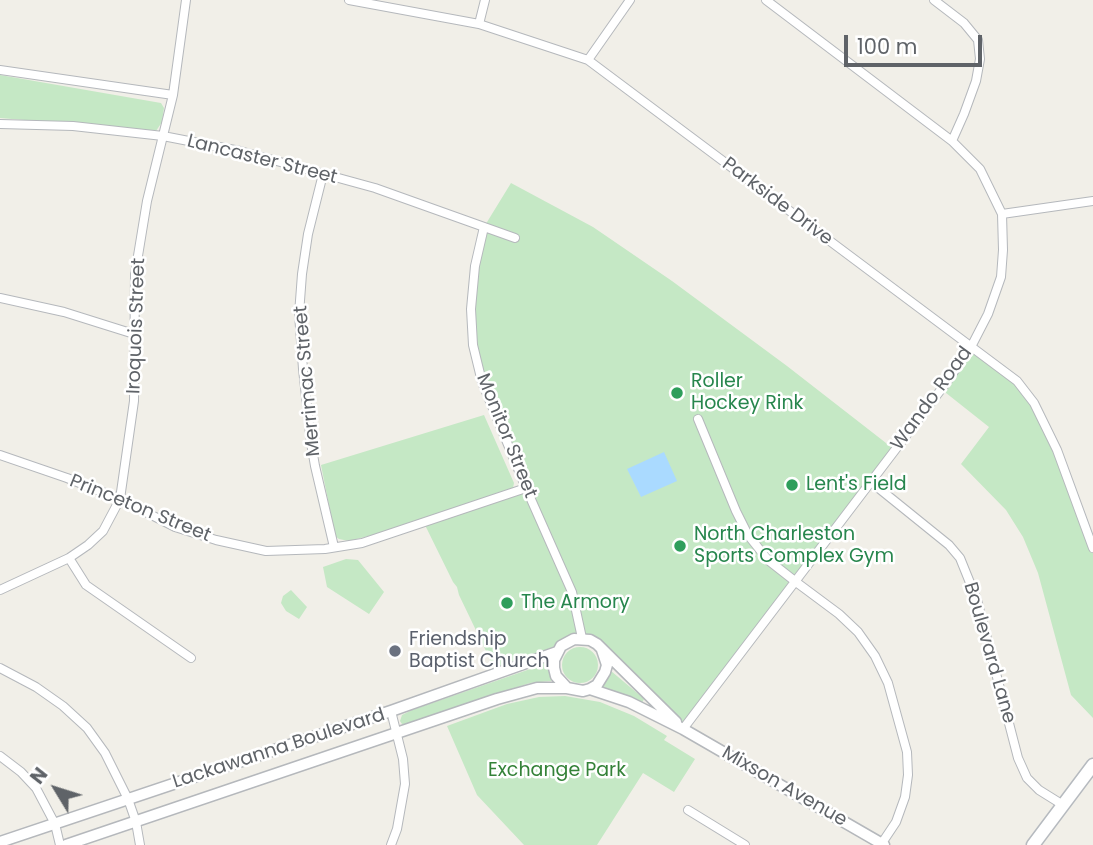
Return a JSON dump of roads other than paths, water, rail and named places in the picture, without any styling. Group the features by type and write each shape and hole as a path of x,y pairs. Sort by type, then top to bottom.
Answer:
{"main road":[{"path":"1033,845 1093,765"}],"street":[{"name":"Iroquois Street","path":"0,590 69,558 88,545 103,531 120,499 134,401 135,274 147,201 173,95 186,0"},
{"name":"Parkside Drive","path":"349,0 480,24 587,60 1017,381 1034,403 1057,450 1093,548"},
{"path":"480,24 485,0"},
{"path":"587,60 630,0"},
{"path":"766,0 952,141 980,169 1002,214 1093,201"},
{"path":"934,0 964,23 978,40 976,81 952,141"},
{"path":"0,70 173,95"},
{"name":"Lancaster Street","path":"0,124 73,127 163,136 240,151 375,188 515,238"},
{"name":"Merrimac Street","path":"323,174 308,234 299,314 311,443 334,547"},
{"name":"Wando Road","path":"683,729 971,347 988,314 1001,277 1002,214"},
{"name":"Monitor Street","path":"484,227 475,266 471,309 473,345 482,382 572,592 582,638"},
{"path":"0,298 64,312 134,334"},
{"path":"698,419 748,535 768,559 858,632 875,656 888,683 907,752 908,775 901,809 883,844"},
{"name":"Princeton Street","path":"0,455 120,499 175,527 258,550 289,551 362,543 526,488"},
{"name":"Boulevard Lane","path":"871,482 949,545 960,558 977,600 1018,758 1027,778 1039,790 1063,805"},
{"path":"69,558 86,585 191,658"},
{"path":"602,650 606,657 606,672 602,680 590,689 583,691 567,688 556,676 554,668 557,652 567,642 582,638 590,640 597,644 683,729"},
{"name":"Lackawanna Boulevard","path":"0,842 391,711 557,652"},
{"path":"0,668 36,687 63,706 86,728 105,753 128,799 140,845"},
{"name":"Lackawanna Boulevard","path":"63,845 497,699 537,688 567,688"},
{"path":"590,689 629,702 683,729"},
{"path":"391,711 405,769 397,829 391,845"},
{"name":"Mixson Avenue","path":"683,729 883,844"},
{"path":"0,756 36,788 63,845"},
{"path":"688,810 745,845"}],"water":[{"path":"664,452 677,481 641,497 627,469"}],"place":[{"name":"Roller Hockey Rink","path":"677,393"},
{"name":"Lent's Field","path":"792,485"},
{"name":"North Charleston Sports Complex Gym","path":"680,546"},
{"name":"The Armory","path":"507,603"},
{"name":"Friendship Baptist Church","path":"395,651"}],"park label":[{"name":"Exchange Park","path":"557,771"}]}
